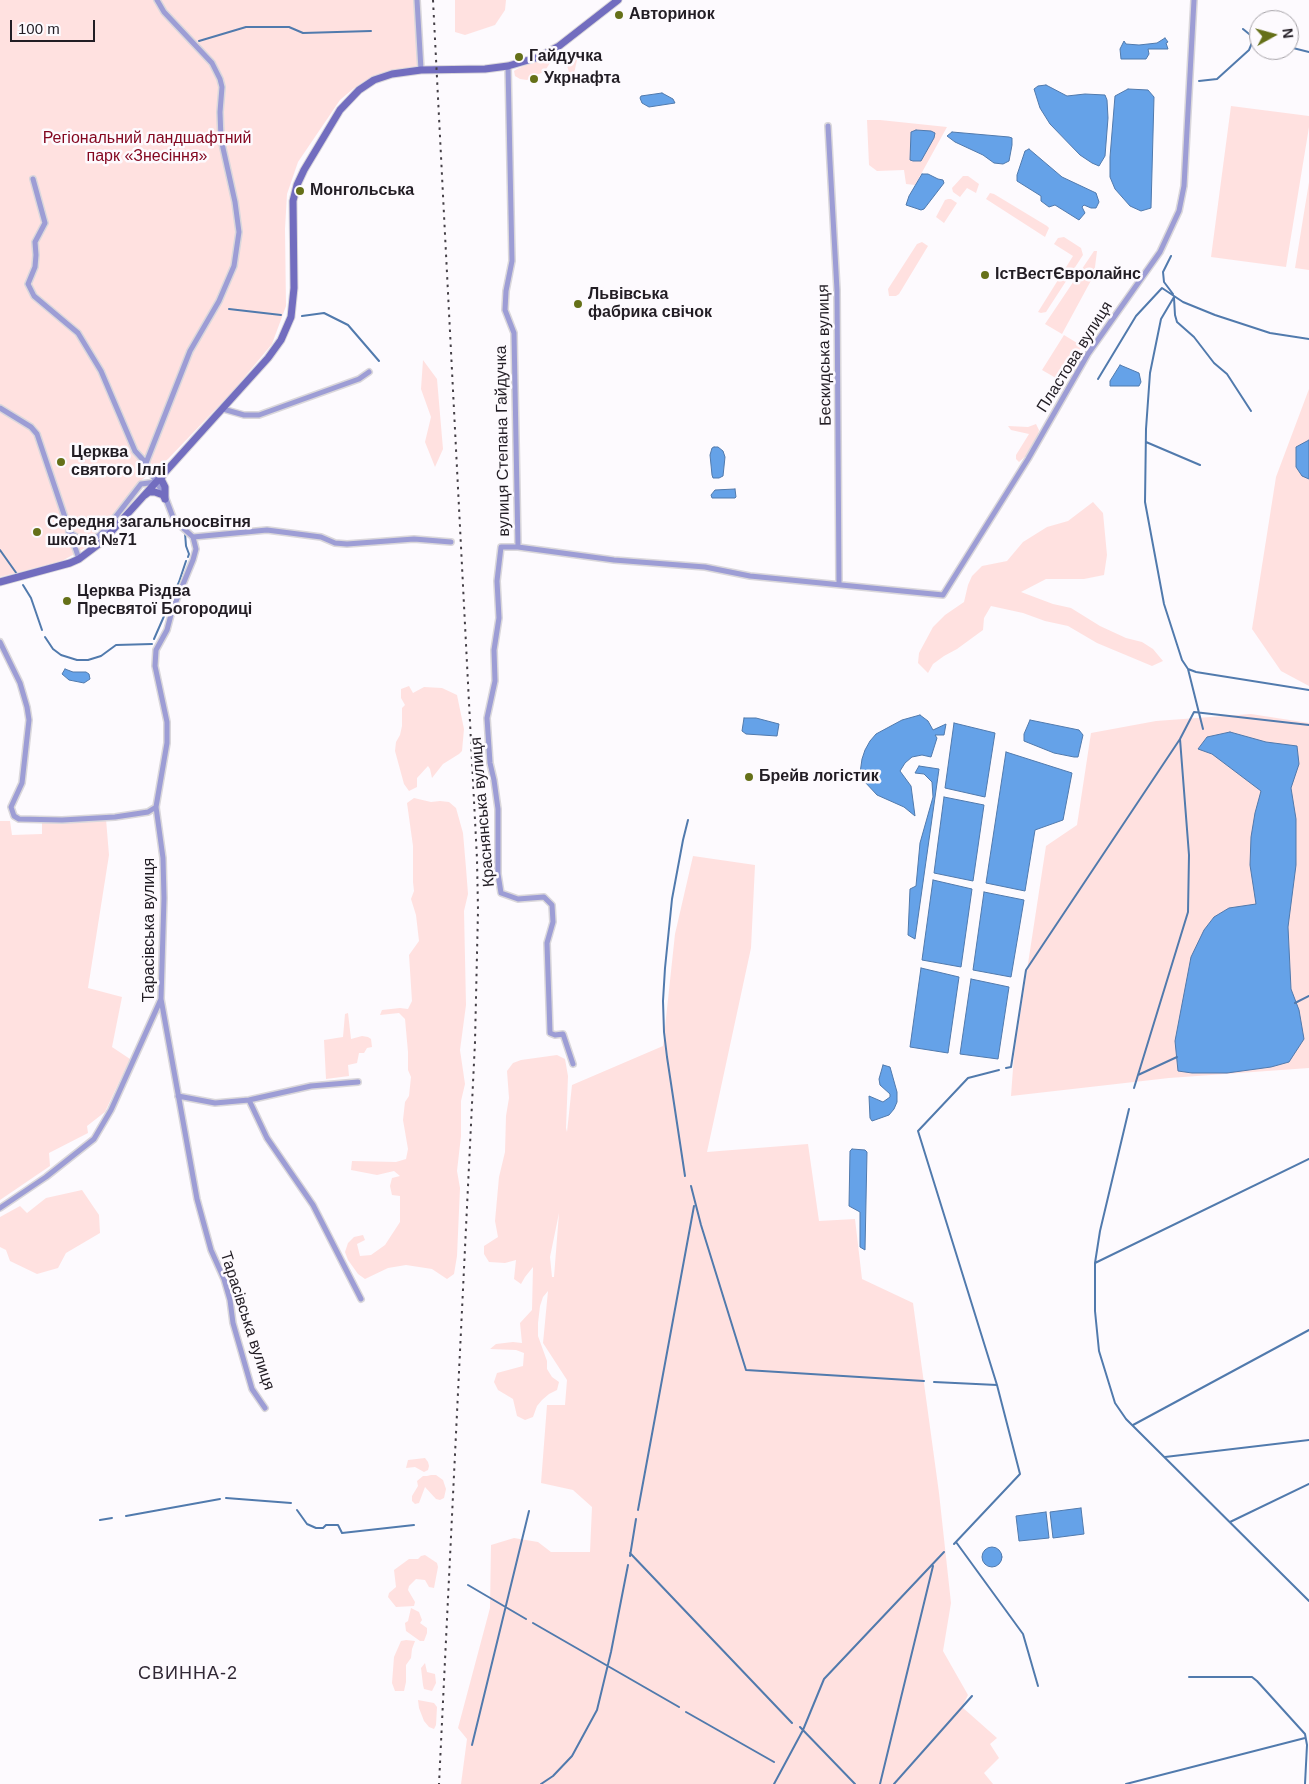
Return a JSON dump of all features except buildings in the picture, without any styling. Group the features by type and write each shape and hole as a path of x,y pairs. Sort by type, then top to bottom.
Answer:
{"main road":[{"path":"0,582 58,568 79,559 103,541 268,358 281,340 291,317 294,288 293,200 304,170 340,110 359,90 374,80 392,74 421,70 476,69 508,66 539,58 559,46 618,0"},
{"path":"164,473 161,480 165,487 165,499"},
{"path":"144,495 149,492 155,492 163,494 165,499"}],"street":[{"path":"146,464 190,351 219,301 234,266 239,232 234,194 221,139 220,112 222,87 220,79 212,63 156,0"},
{"path":"417,0 421,70"},
{"name":"Пластова вулиця","path":"838,584 943,595 1028,459 1088,354 1160,252 1179,211 1184,186 1194,0"},
{"name":"вулиця Степана Гайдучка","path":"508,66 512,261 506,291 505,310 514,333 518,547"},
{"name":"Бескидська вулиця","path":"828,126 837,290 838,584"},
{"path":"34,179 45,223 35,242 35,267 28,284 34,296 78,333 101,371 135,451 146,464 174,520 193,537 267,530 321,537 335,543 347,544 414,540 452,542"},
{"path":"223,409 244,415 259,415 359,379 369,372"},
{"path":"0,408 37,434 79,559"},
{"path":"69,532 78,538 96,538 106,529 142,484 156,482"},
{"name":"Тарасівська вулиця","path":"193,537 196,549 193,560 172,611 167,630 156,650 155,666 167,722 167,743 156,807 163,858 164,890 161,999 197,1199 211,1250 224,1278 230,1300 233,1323 252,1389 264,1408"},
{"name":"Краснянська вулиця","path":"518,547 501,547 497,581 499,618 494,650 495,681 487,718 490,762 498,809 498,874 501,893 518,899 544,897 552,905 553,922 547,943 550,1033 563,1034 573,1064"},
{"path":"518,547 614,560 705,567 750,576 838,584"},
{"path":"0,642 20,683 29,720 22,783 11,807 14,816 19,818 62,820 115,817 148,812 156,807"},
{"path":"0,1208 46,1177 94,1139 111,1110 161,999"},
{"path":"178,1096 215,1103 249,1100 311,1086 358,1082"},
{"path":"249,1100 267,1138 313,1205 361,1299"}],"green space":[{"name":"Регіональний ландшафтний парк «Знесіння»","path":"0,0 415,0 419,62 416,67 384,73 363,82 353,89 340,100 298,162 287,194 285,229 286,306 272,344 233,391 168,459 138,483 87,547 62,561 0,577"},
{"path":"455,0 506,0 505,10 495,25 465,35 455,32"},
{"path":"571,51 577,60 572,83 564,55"},
{"path":"548,55 551,61 545,71 527,80 515,76 514,71 517,69"},
{"path":"1231,106 1309,116 1309,127 1286,267 1211,257"},
{"path":"867,120 947,127 915,185 906,184 904,170 877,171 869,165"},
{"path":"963,176 968,176 979,184 976,193 967,188 960,197 953,192 952,188"},
{"path":"1309,182 1309,270 1295,268"},
{"path":"990,193 1047,226 1049,228 1045,237 986,199"},
{"path":"948,199 957,203 944,223 936,217 945,200"},
{"path":"1064,237 1081,248 1083,255 1046,312 1041,313 1038,312 1073,256 1054,244 1058,238"},
{"path":"922,242 928,246 899,294 889,296 888,289 917,244"},
{"path":"1094,251 1097,251 1094,275 1062,334 1045,324"},
{"path":"1064,335 1082,346 1061,381 1042,370"},
{"path":"423,360 437,379 443,449 435,467 425,442 431,417 421,389"},
{"path":"1309,389 1309,686 1281,671 1252,629 1276,477"},
{"path":"1036,424 1039,430 1038,435 1027,455 1019,462 1016,459 1016,455 1029,434 1011,430 1008,426 1028,427"},
{"path":"1093,502 1103,513 1107,555 1104,575 1084,579 1046,579 1021,592 1053,604 1071,608 1100,626 1126,638 1142,642 1153,649 1163,661 1152,666 1097,643 1068,626 991,606 984,618 983,630 933,664 928,673 918,663 919,653 933,627 945,615 964,602 972,576 982,566 1007,561 1023,542 1047,527 1068,521"},
{"path":"409,686 413,693 424,687 442,688 457,695 464,729 462,751 443,764 432,778 428,766 417,778 417,787 409,791 404,784 395,751 402,726 402,708 405,705 401,698 401,689"},
{"path":"1251,714 1309,723 1309,1068 1169,1078 1011,1096 1014,1055 1046,846 1077,825 1091,733 1156,721"},
{"path":"414,798 431,802 449,802 456,808 463,833 468,894 464,911 466,1005 460,1050 465,1084 461,1101 461,1136 457,1171 460,1188 457,1256 454,1274 447,1279 432,1269 406,1265 388,1268 365,1279 358,1274 348,1260 345,1252 348,1243 354,1237 363,1235 365,1240 357,1244 360,1256 371,1255 385,1245 400,1222 400,1196 392,1195 390,1186 392,1178 400,1176 394,1171 377,1175 351,1170 352,1161 396,1162 406,1159 408,1149 403,1120 405,1102 409,1096 411,1077 408,1070 405,1019 399,1013 380,1015 382,1010 408,1009 412,1001 409,955 419,941 416,915 411,899 414,891 413,846 407,803"},
{"path":"106,819 109,855 88,988 122,997 112,1047 130,1059 105,1112 87,1126 88,1133 49,1153 50,1166 0,1200 0,821 10,821 12,835 42,834 42,822"},
{"path":"693,856 755,865 751,948 707,1152 808,1144 819,1221 855,1219 862,1279 913,1303 939,1493 951,1603 943,1651 968,1695 962,1707 997,1738 990,1744 999,1758 984,1773 993,1784 461,1784 467,1739 458,1728 490,1608 491,1545 514,1538 538,1542 551,1552 590,1552 592,1507 573,1490 541,1483 547,1405 565,1405 567,1380 543,1343 548,1291 543,1297 540,1306 538,1336 547,1361 547,1369 552,1377 559,1382 557,1390 542,1400 537,1406 533,1417 525,1420 517,1416 513,1399 498,1390 494,1382 497,1373 523,1366 524,1353 516,1350 490,1349 496,1344 522,1343 520,1323 532,1310 533,1267 521,1284 514,1279 516,1260 505,1263 489,1262 484,1254 484,1246 498,1237 495,1221 499,1177 505,1152 506,1116 509,1098 507,1071 513,1063 521,1060 557,1055 565,1059 568,1076 567,1132 572,1085 663,1046 675,934","holes":["559,1213 554,1277 552,1277 550,1257"]},
{"path":"348,1013 351,1039 362,1036 368,1037 371,1039 372,1047 367,1048 364,1053 359,1053 357,1063 348,1065 349,1076 326,1079 324,1040 343,1037 345,1014"},
{"path":"82,1190 99,1215 100,1233 66,1253 58,1268 37,1274 10,1261 6,1250 0,1247 0,1217 20,1206 27,1213 46,1198"},
{"path":"425,1458 429,1466 428,1470 424,1472 415,1467 406,1468 408,1460"},
{"path":"436,1475 443,1480 446,1489 444,1498 436,1499 425,1487 419,1503 415,1504 412,1501 412,1496 418,1486 417,1481 423,1476"},
{"path":"425,1555 437,1563 434,1588 429,1587 425,1580 416,1579 409,1586 408,1590 415,1602 414,1606 396,1607 388,1597 389,1593 396,1587 394,1570 409,1559 418,1559"},
{"path":"411,1608 419,1612 422,1620 420,1623 427,1628 424,1641 420,1641 406,1631 405,1623 408,1621"},
{"path":"401,1641 415,1641 411,1658 406,1665 404,1691 395,1691 392,1683 394,1657"},
{"path":"425,1663 427,1672 435,1674 436,1683 432,1691 424,1689 423,1685 421,1668"},
{"path":"418,1700 434,1703 437,1707 434,1729 429,1727 424,1721"}],"water":[{"path":"1165,38 1168,42 1166,43 1168,49 1148,49 1149,54 1146,59 1121,59 1120,49 1124,41 1126,44 1139,45 1157,43"},
{"path":"1046,85 1067,96 1085,94 1105,95 1108,118 1105,156 1099,166 1080,155 1050,124 1040,108 1034,89 1038,86"},
{"path":"1128,89 1148,90 1154,97 1151,208 1141,211 1130,206 1115,189 1110,177 1115,96"},
{"path":"662,93 673,99 675,103 649,107 642,103 640,98 641,96"},
{"path":"916,130 935,133 921,161 910,160 911,132"},
{"path":"952,132 1012,138 1009,161 1003,164 994,163 947,136"},
{"path":"1029,149 1062,177 1096,193 1099,202 1096,208 1084,205 1082,207 1085,213 1079,220 1055,205 1049,207 1041,201 1041,196 1017,181 1017,175 1025,151"},
{"path":"922,174 928,174 943,180 944,183 924,209 921,210 906,205"},
{"path":"1120,365 1139,373 1141,382 1139,386 1110,386 1110,381"},
{"path":"1309,440 1309,479 1302,476 1296,467 1296,447"},
{"path":"714,447 718,447 723,451 725,457 723,476 719,478 713,478 712,475 710,455"},
{"path":"735,489 735,498 712,498 711,495 715,490"},
{"path":"65,669 73,672 86,672 89,674 90,679 84,683 69,680 62,674"},
{"path":"920,715 928,721 933,730 946,724 944,735 935,735 937,738 931,757 922,755 912,757 900,771 911,786 915,816 904,807 877,795 864,781 860,773 865,750 876,734 902,720"},
{"path":"744,718 756,718 779,724 777,736 746,734 742,731"},
{"path":"1030,720 1079,730 1083,735 1078,757 1054,753 1024,741 1024,734"},
{"path":"954,723 995,733 985,797 945,788"},
{"path":"1230,732 1266,742 1297,746 1299,764 1291,788 1296,819 1296,865 1288,927 1291,989 1299,1010 1304,1039 1289,1062 1271,1067 1227,1073 1192,1073 1178,1071 1175,1041 1191,957 1204,930 1214,917 1229,908 1256,904 1250,865 1251,837 1261,791 1212,754 1198,749 1207,737"},
{"path":"1006,752 1072,773 1063,820 1035,830 1025,891 986,883"},
{"path":"919,766 939,769 915,939 908,935 910,889 916,886 920,843 933,797 932,782 924,774 915,773"},
{"path":"944,797 984,805 973,881 934,873"},
{"path":"933,880 972,889 961,967 922,960"},
{"path":"984,892 1024,900 1011,977 973,970"},
{"path":"921,968 959,977 948,1053 910,1047"},
{"path":"971,979 1009,987 998,1059 960,1054"},
{"path":"883,1065 890,1067 897,1092 897,1102 889,1115 872,1121 870,1118 869,1096 883,1102 890,1097 890,1094 880,1085 879,1079"},
{"path":"852,1149 865,1150 867,1152 865,1250 860,1247 860,1212 849,1206 850,1151"},
{"path":"1081,1508 1084,1534 1053,1538 1050,1512"},
{"path":"1046,1512 1049,1538 1019,1541 1016,1516"},
{"path":"992,1547 999,1550 1002,1557 999,1564 992,1567 985,1564 982,1557 985,1550"}],"waterway":[{"path":"199,41 246,27 289,27 303,33 371,31"},
{"path":"1243,29 1249,34"},
{"path":"1199,81 1217,79 1249,50"},
{"path":"1299,50 1309,52"},
{"path":"1171,256 1163,272 1164,282 1173,294"},
{"path":"1098,379 1136,316 1162,288 1183,302 1215,315 1270,333 1309,339"},
{"path":"1174,297 1161,319 1150,373 1146,429 1145,502 1164,604 1182,660 1188,669 1196,672 1309,690"},
{"path":"1174,298 1177,322 1194,337 1214,363 1227,374 1251,411"},
{"path":"229,309 281,315"},
{"path":"302,316 324,313 348,325 379,361"},
{"path":"1146,442 1200,465"},
{"path":"185,533 188,557"},
{"path":"0,550 17,574"},
{"path":"154,639 186,561"},
{"path":"23,585 31,598 42,630"},
{"path":"45,637 53,649 61,655 77,660 88,660 101,656 116,645 152,644"},
{"path":"1188,669 1203,729"},
{"path":"1134,1088 1188,912 1189,855 1180,739 1194,712 1309,725"},
{"path":"1006,1068 1011,1067 1026,970 1180,739"},
{"path":"685,1176 667,1057 663,1001 672,899 688,820"},
{"path":"1295,1003 1309,996"},
{"path":"1138,1075 1177,1057"},
{"path":"954,1544 1020,1474 997,1385 918,1131 968,1078 999,1070"},
{"path":"1129,1109 1100,1231 1095,1263 1095,1311 1099,1351 1115,1403 1126,1419 1309,1601"},
{"path":"1095,1263 1309,1159"},
{"path":"691,1186 701,1225 746,1370 924,1381"},
{"path":"638,1510 694,1206"},
{"path":"1133,1425 1309,1330"},
{"path":"934,1382 997,1385"},
{"path":"1165,1457 1309,1440"},
{"path":"1230,1522 1309,1484"},
{"path":"226,1498 291,1503"},
{"path":"126,1516 220,1499"},
{"path":"297,1510 307,1524 316,1528 323,1528 326,1525 338,1525 342,1533 414,1525"},
{"path":"472,1745 529,1511"},
{"path":"100,1520 112,1518"},
{"path":"630,1556 636,1519"},
{"path":"956,1542 1023,1634 1038,1686"},
{"path":"774,1784 803,1730 824,1679 944,1552"},
{"path":"630,1553 792,1723"},
{"path":"541,1784 553,1776 572,1756 597,1710 611,1652 628,1565"},
{"path":"880,1784 933,1566"},
{"path":"468,1585 526,1619"},
{"path":"533,1623 679,1707"},
{"path":"1189,1677 1252,1677 1257,1681 1305,1734 1307,1745 1305,1784"},
{"path":"894,1784 972,1696"},
{"path":"686,1712 774,1762"},
{"path":"800,1727 855,1784"},
{"path":"1126,1784 1305,1738"}],"railway":[{"path":"433,0 477,859 478,910 475,1042 439,1784"}],"place":[{"name":"Авторинок","path":"619,15"},
{"name":"Гайдучка","path":"519,57"},
{"name":"Укрнафта","path":"534,79"},
{"name":"Монгольська","path":"300,191"},
{"name":"ІстВестЄвролайнс","path":"985,275"},
{"name":"Львівська фабрика свічок","path":"578,304"},
{"name":"Церква святого Іллі","path":"61,462"},
{"name":"Середня загальноосвітня школа №71","path":"37,532"},
{"name":"Церква Різдва Пресвятої Богородиці","path":"67,601"},
{"name":"Брейв логістик","path":"749,777"}],"district":[{"name":"СВИННА-2","path":"188,1674"}]}
